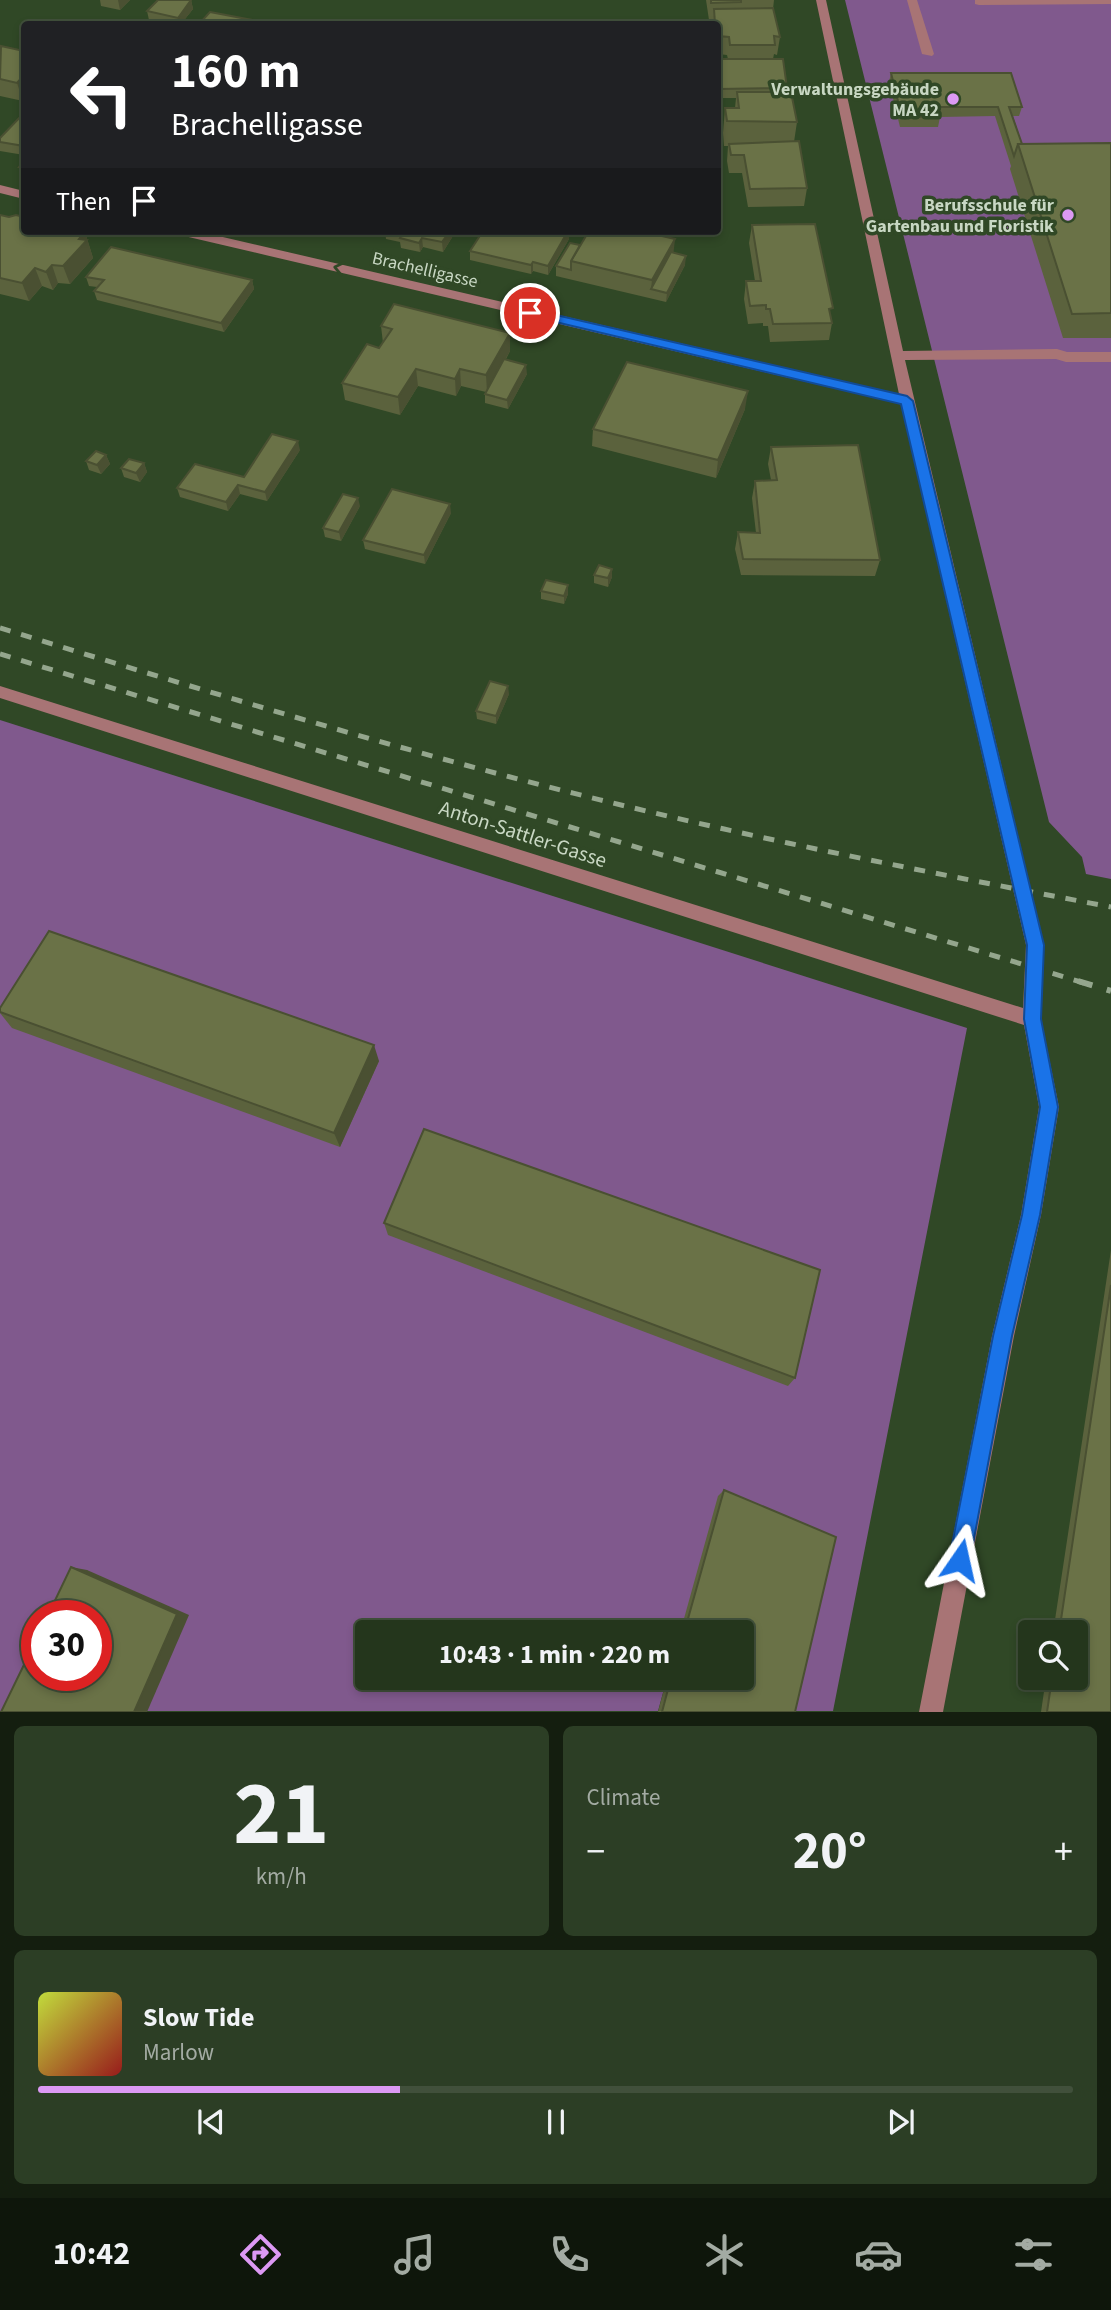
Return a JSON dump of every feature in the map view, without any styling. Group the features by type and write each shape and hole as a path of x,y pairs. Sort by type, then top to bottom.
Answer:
{"street":[{"path":"821,0 907,401 1035,945 1032,1019 1049,1107 1031,1215 1003,1336 931,1712"},
{"path":"912,0 928,54"},
{"path":"979,2 1110,1"},
{"path":"0,189 21,194"},
{"name":"Brachelligasse","path":"197,235 907,401"},
{"path":"898,356 1057,354 1066,357 1111,357"},
{"name":"Anton-Sattler-Gasse","path":"0,692 1032,1019"}],"shaded area":[{"path":"845,0 1111,0 1111,879 1086,874 1082,857 1049,822"},
{"path":"0,720 967,1028 833,1711 787,1711 828,1541 701,1620 355,1620 355,1690 664,1690 658,1711 145,1711 112,1631 112,1600 99,1600 87,1570 72,1600 21,1600 21,1691 26,1691 16,1711 0,1711"}],"building":[{"path":"158,0 191,0 178,18 147,11"},
{"path":"711,0 741,0 741,2 711,3"},
{"path":"773,8 780,37 774,36 775,45 730,45 729,37 721,36 721,21 715,21 714,9"},
{"path":"210,12 252,20 251,21 202,21"},
{"path":"1,46 21,50 21,78 17,83 0,79"},
{"path":"721,59 783,59 787,88 721,89"},
{"name":"Verwaltungsgebäude MA 42","path":"891,73 1011,73 1022,107 1009,107 1022,144 1018,144 1014,156 998,107 938,107 940,117 902,117"},
{"path":"737,92 791,92 797,122 727,121 725,108 739,108"},
{"path":"21,116 21,146 0,142 0,138"},
{"path":"799,141 807,188 750,189 744,155 731,155 729,144"},
{"name":"Berufsschule für Gartenbau und Floristik","path":"1111,143 1111,313 1072,314 1018,144"},
{"path":"0,215 21,216 21,235 82,235 79,239 87,240 63,266 52,265 46,272 35,268 22,283 0,278"},
{"path":"815,224 833,308 829,309 832,323 773,324 770,309 766,309 766,305 750,306 746,281 761,281 752,225"},
{"path":"402,235 447,235 442,242 422,238 419,243 400,238"},
{"path":"480,235 566,235 548,266 533,262 531,265 470,251"},
{"path":"587,235 658,235 675,239 652,280 571,261"},
{"path":"570,243 580,245 571,261 571,270 556,266"},
{"path":"111,247 252,280 221,323 94,291 104,280 86,277"},
{"path":"671,252 686,256 667,293 651,289"},
{"path":"394,304 510,333 486,375 460,369 455,379 416,369 398,397 342,383 367,344 379,348 392,329 381,326"},
{"path":"504,359 526,365 507,400 485,394"},
{"path":"627,362 748,391 718,460 593,429"},
{"path":"272,434 298,441 265,492 238,485 226,502 177,488 195,464 244,477"},
{"path":"858,445 880,560 743,559 738,532 760,533 755,481 777,480 771,447"},
{"path":"96,451 106,455 97,465 86,461"},
{"path":"129,459 144,463 136,473 121,468"},
{"path":"392,489 450,504 424,555 363,540"},
{"path":"343,494 358,498 339,532 323,528"},
{"path":"599,565 612,569 608,578 594,575"},
{"path":"546,580 568,585 564,596 541,591"},
{"path":"490,681 508,686 496,716 476,711"},
{"path":"49,931 374,1045 334,1133 0,1012"},
{"path":"424,1129 820,1270 795,1378 384,1223"},
{"path":"1111,1285 1111,1712 1047,1712 1050,1690 1088,1690 1088,1620 1061,1620"},
{"path":"724,1490 836,1537 795,1712 662,1712 668,1690 754,1690 754,1620 688,1620"},
{"path":"71,1567 177,1614 134,1712 1,1712 21,1671 21,1691 112,1691 112,1600 55,1600"}],"railway":[{"path":"0,628 227,697 532,783 796,845 1111,907"},
{"path":"0,654 1084,983"},
{"path":"1078,981 1111,991"}],"place":[{"name":"Verwaltungsgebäude MA 42","path":"953,99"},
{"name":"Berufsschule für Gartenbau und Floristik","path":"1068,215"}],"route":[{"path":"530,313 907,401 1035,945 1032,1019 1049,1107 1031,1215 1003,1336 960,1560"}]}
